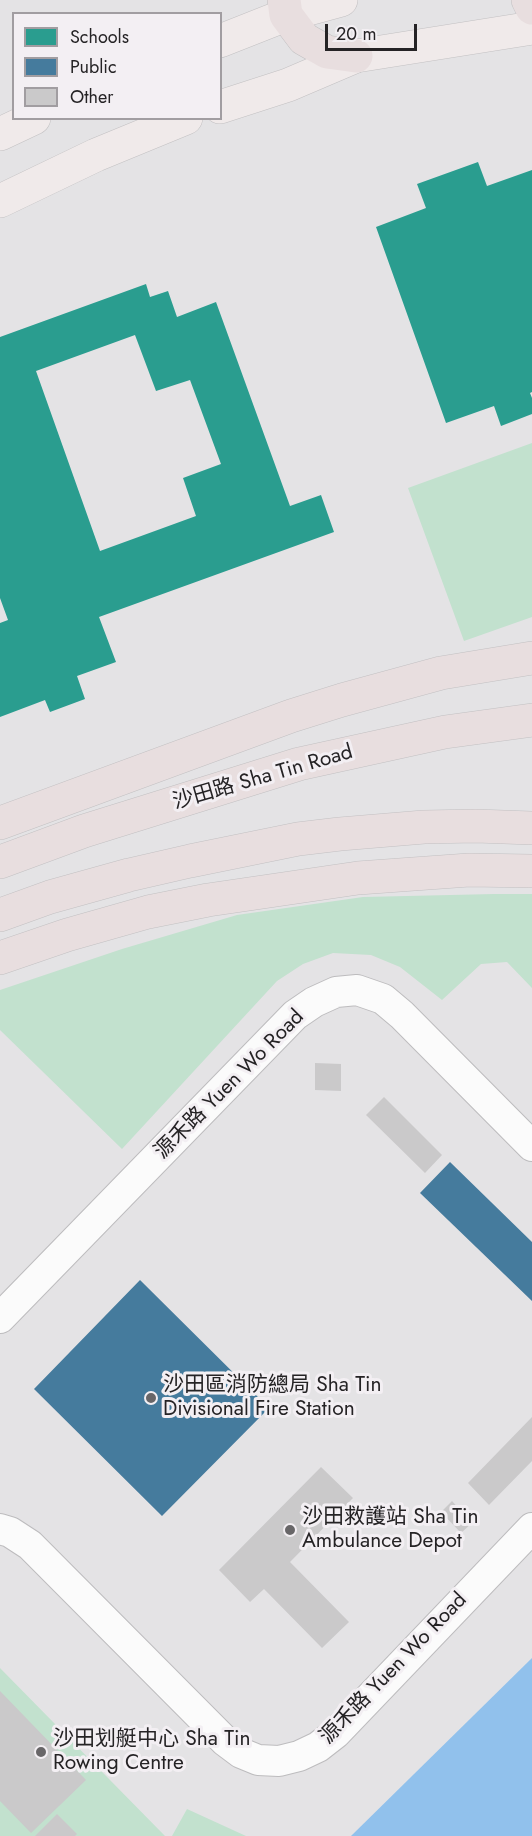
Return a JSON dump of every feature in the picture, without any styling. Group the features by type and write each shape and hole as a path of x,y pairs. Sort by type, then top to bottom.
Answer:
{"highway":[{"path":"528,0 532,8"},
{"path":"285,8 304,39 327,52 356,56"},
{"path":"0,823 291,716 342,700 441,673 532,657"},
{"name":"沙田路 Sha Tin Road","path":"0,862 95,828 299,764 445,732 532,720"},
{"path":"0,915 50,897 129,875 298,840 424,827 532,828"},
{"path":"0,958 148,912 208,900 358,878 469,870 532,871"}],"main road":[{"path":"222,40 285,8 341,0"},
{"path":"222,106 288,85 356,56 517,30"},
{"path":"0,134 30,120"},
{"path":"0,201 96,155 181,120"}],"street":[{"name":"源禾路 Yuen Wo Road","path":"0,1318 295,1015 314,1002 336,992 357,990 383,999 402,1015 532,1146"},
{"name":"源禾路 Yuen Wo Road","path":"0,1529 10,1532 30,1545 225,1742 241,1753 258,1760 279,1761 318,1747 336,1733 532,1528"}],"green space":[{"path":"532,443 532,617 464,641 408,488"},
{"path":"532,894 532,988 507,962 481,964 442,1000 400,967 371,955 333,953 303,964 277,981 122,1149 0,1030 0,990 122,949 237,915 363,897"},
{"name":"沙田划艇中心 Sha Tin Rowing Centre","path":"0,1668 165,1836 0,1836"},
{"path":"187,1809 246,1836 172,1836"}],"water":[{"path":"532,1658 532,1836 351,1836"}],"building: Schools":[{"path":"478,162 487,186 532,170 532,392 530,393 532,414 501,426 494,406 446,423 376,227 426,208 417,184"},
{"path":"146,284 150,297 168,291 177,317 216,302 290,506 321,495 334,532 99,617 116,662 77,676 85,699 50,712 45,700 0,717 0,623 8,620 0,598 0,337","holes":["135,335 156,391 190,380 221,464 183,478 196,516 100,551 36,371"]}],"building: Public":[{"path":"450,1162 532,1242 532,1301 420,1193"},
{"name":"沙田區消防總局 Sha Tin Divisional Fire Station","path":"140,1280 269,1408 162,1516 34,1389"}],"building: Other":[{"path":"315,1063 341,1064 341,1091 315,1090"},
{"path":"384,1097 442,1155 425,1173 366,1115"},
{"path":"532,1417 532,1461 489,1505 468,1483"},
{"name":"沙田救護站 Sha Tin Ambulance Depot","path":"321,1467 353,1498 290,1562 349,1622 322,1648 264,1589 250,1602 219,1570"},
{"path":"452,1501 472,1523 461,1533 441,1512"},
{"path":"0,1691 86,1780 31,1833 0,1801"},
{"path":"57,1814 77,1834 75,1836 35,1836"}],"place":[{"name":"沙田區消防總局 Sha Tin Divisional Fire Station","path":"151,1398"},
{"name":"沙田救護站 Sha Tin Ambulance Depot","path":"290,1530"},
{"name":"沙田划艇中心 Sha Tin Rowing Centre","path":"41,1752"}]}
